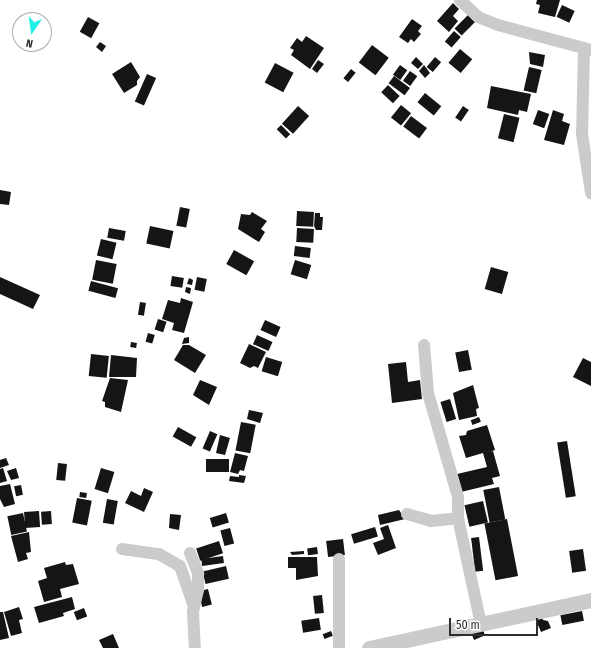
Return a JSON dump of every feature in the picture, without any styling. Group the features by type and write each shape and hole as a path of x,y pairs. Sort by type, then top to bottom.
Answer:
{"street":[{"path":"460,0 478,17 587,49 582,134 591,193"},
{"path":"424,345 428,393 458,497 458,518 481,624"},
{"path":"407,514 431,521 458,518"},
{"path":"122,549 159,554 180,566 193,604 195,648"},
{"path":"190,553 198,573 198,590 193,604"},
{"path":"339,559 339,648"},
{"path":"369,648 591,600"}],"building":[{"path":"537,0 560,0 555,17 538,13 540,5 536,4"},
{"path":"453,3 459,9 453,16 458,21 449,32 437,21"},
{"path":"562,5 575,11 569,23 557,17"},
{"path":"468,15 475,22 462,36 455,28"},
{"path":"88,17 99,23 91,38 80,32"},
{"path":"412,19 422,26 418,31 421,34 414,42 411,39 408,43 399,37"},
{"path":"454,31 461,37 452,47 445,42"},
{"path":"306,36 324,48 310,69 291,55 294,50 290,48 297,38 302,42"},
{"path":"100,42 106,46 102,52 96,47"},
{"path":"372,45 389,58 376,75 359,63"},
{"path":"460,49 472,59 461,73 448,63"},
{"path":"529,52 545,55 543,67 530,64"},
{"path":"416,57 423,64 418,69 411,63"},
{"path":"435,57 441,62 433,72 427,67"},
{"path":"318,60 324,64 317,73 312,69"},
{"path":"131,62 140,77 137,81 137,85 124,93 112,74"},
{"path":"275,63 294,73 283,92 265,82"},
{"path":"400,65 407,70 400,80 393,75"},
{"path":"424,65 430,73 425,78 419,71"},
{"path":"529,67 542,70 536,93 524,90"},
{"path":"351,69 356,73 348,82 343,78"},
{"path":"410,71 417,76 410,86 403,81"},
{"path":"147,74 156,78 144,105 135,101"},
{"path":"394,76 410,88 405,95 389,83"},
{"path":"388,85 400,96 393,103 381,92"},
{"path":"491,86 531,94 527,112 519,110 518,115 487,108"},
{"path":"425,93 441,106 434,116 417,102"},
{"path":"401,105 411,113 401,126 391,117"},
{"path":"298,106 309,116 293,134 282,124"},
{"path":"463,106 469,110 461,122 455,118"},
{"path":"538,110 549,114 544,128 533,124"},
{"path":"553,110 564,114 562,121 570,124 564,145 544,140"},
{"path":"504,114 520,118 513,142 498,138"},
{"path":"411,116 427,128 419,138 403,126"},
{"path":"281,125 290,134 286,138 277,129"},
{"path":"0,190 11,192 9,205 0,204"},
{"path":"180,207 190,209 186,228 176,226"},
{"path":"297,211 314,212 313,227 296,226"},
{"path":"252,212 267,221 261,229 265,232 259,242 238,229 241,214 250,215"},
{"path":"315,213 320,213 320,217 323,217 322,230 316,230 314,226"},
{"path":"150,226 173,231 170,249 146,244"},
{"path":"109,228 126,231 124,241 107,238"},
{"path":"297,228 314,229 313,243 296,242"},
{"path":"101,239 117,243 112,259 97,255"},
{"path":"295,246 311,248 310,258 294,256"},
{"path":"234,250 254,261 246,275 226,264"},
{"path":"96,260 117,264 113,284 92,280"},
{"path":"295,260 311,265 307,279 291,274"},
{"path":"491,267 508,272 502,294 485,289"},
{"path":"172,276 184,278 182,288 170,286"},
{"path":"0,277 40,295 33,309 0,294"},
{"path":"197,277 207,279 204,292 195,290"},
{"path":"189,278 193,280 192,285 187,284"},
{"path":"91,281 118,288 115,298 88,291"},
{"path":"186,287 191,288 190,294 185,292"},
{"path":"181,298 193,302 184,333 172,330 174,323 162,319 168,300 180,303"},
{"path":"140,302 146,303 144,316 138,315"},
{"path":"158,319 167,322 163,332 155,329"},
{"path":"265,320 281,327 276,337 261,330"},
{"path":"148,333 155,335 152,344 146,342"},
{"path":"257,335 273,342 268,351 253,344"},
{"path":"189,337 189,343 182,344 184,338"},
{"path":"131,342 137,343 136,348 130,347"},
{"path":"249,344 266,352 258,368 254,366 250,368 240,363"},
{"path":"183,345 189,345 206,355 195,373 174,360"},
{"path":"468,350 472,370 459,372 455,352"},
{"path":"91,354 109,356 107,378 89,376"},
{"path":"111,355 137,358 136,377 109,377"},
{"path":"266,357 282,362 278,376 262,371"},
{"path":"583,358 591,362 591,386 573,377"},
{"path":"406,362 408,382 420,380 422,399 392,403 388,364"},
{"path":"110,378 128,380 121,412 105,407 105,402 102,401"},
{"path":"200,380 217,387 209,405 193,395"},
{"path":"473,385 479,408 476,409 477,416 459,420 453,393"},
{"path":"450,399 456,419 447,422 440,402"},
{"path":"249,410 263,413 260,423 247,419"},
{"path":"479,417 481,422 473,425 471,420"},
{"path":"241,422 256,425 250,453 235,450"},
{"path":"487,425 495,450 489,452 493,451 500,476 492,478 494,484 461,492 457,474 487,467 483,453 466,458 459,436 466,435 467,431"},
{"path":"178,427 196,437 191,447 173,437"},
{"path":"210,431 217,434 210,452 203,448"},
{"path":"220,435 230,438 225,455 216,453"},
{"path":"567,441 576,496 566,498 557,443"},
{"path":"235,453 248,456 244,471 240,470 238,474 230,472"},
{"path":"6,458 9,465 0,468 0,460"},
{"path":"206,459 229,459 229,472 206,472"},
{"path":"58,463 67,464 65,481 56,480"},
{"path":"3,468 7,481 0,483 0,469"},
{"path":"16,468 19,478 11,480 7,471"},
{"path":"101,468 114,472 108,493 95,489"},
{"path":"239,475 246,476 244,483 229,481 230,476 239,477"},
{"path":"10,484 15,504 4,507 0,499 0,486"},
{"path":"21,485 23,495 16,496 14,486"},
{"path":"499,487 505,519 490,522 483,490"},
{"path":"144,488 153,492 144,512 125,503 131,491 141,496"},
{"path":"80,492 87,493 86,498 79,497"},
{"path":"77,498 92,501 87,525 72,523"},
{"path":"107,499 118,501 114,525 103,523"},
{"path":"483,501 488,522 469,527 464,505"},
{"path":"399,510 405,519 380,525 378,515"},
{"path":"39,511 40,527 25,528 24,512"},
{"path":"51,511 52,524 42,525 41,512"},
{"path":"23,513 27,532 11,535 7,516"},
{"path":"226,513 229,523 213,528 210,518"},
{"path":"170,514 181,515 179,530 169,528"},
{"path":"507,519 518,576 495,580 484,523"},
{"path":"388,525 396,548 378,555 373,543 384,539 380,528"},
{"path":"375,527 378,537 354,544 351,534"},
{"path":"230,528 234,543 224,546 220,531"},
{"path":"29,532 31,552 26,553 28,559 18,562 11,536"},
{"path":"479,537 483,571 475,572 471,538"},
{"path":"343,539 345,555 328,557 326,541"},
{"path":"219,541 223,553 200,561 196,548"},
{"path":"317,547 318,554 308,555 307,548"},
{"path":"583,549 586,571 572,573 569,551"},
{"path":"304,551 304,554 292,555 290,552"},
{"path":"223,556 224,563 202,566 201,559"},
{"path":"288,557 317,557 318,576 296,580 296,568 288,568"},
{"path":"65,562 66,565 73,564 79,584 60,589 62,597 44,602 38,581 47,578 44,568"},
{"path":"226,566 229,579 206,584 203,571"},
{"path":"208,589 212,605 202,607 198,591"},
{"path":"322,595 324,613 315,614 313,596"},
{"path":"72,597 75,609 63,613 64,616 39,623 34,607"},
{"path":"19,607 23,619 19,620 22,633 11,636 4,612"},
{"path":"84,608 87,616 77,620 74,612"},
{"path":"582,611 584,621 562,625 560,615"},
{"path":"0,612 3,612 9,638 0,640"},
{"path":"541,615 543,620 548,621 551,628 541,632 535,618"},
{"path":"319,618 321,630 303,633 301,621"},
{"path":"482,628 485,635 474,640 471,633"},
{"path":"331,631 333,636 325,639 323,634"},
{"path":"113,634 119,648 103,648 99,640"}]}
